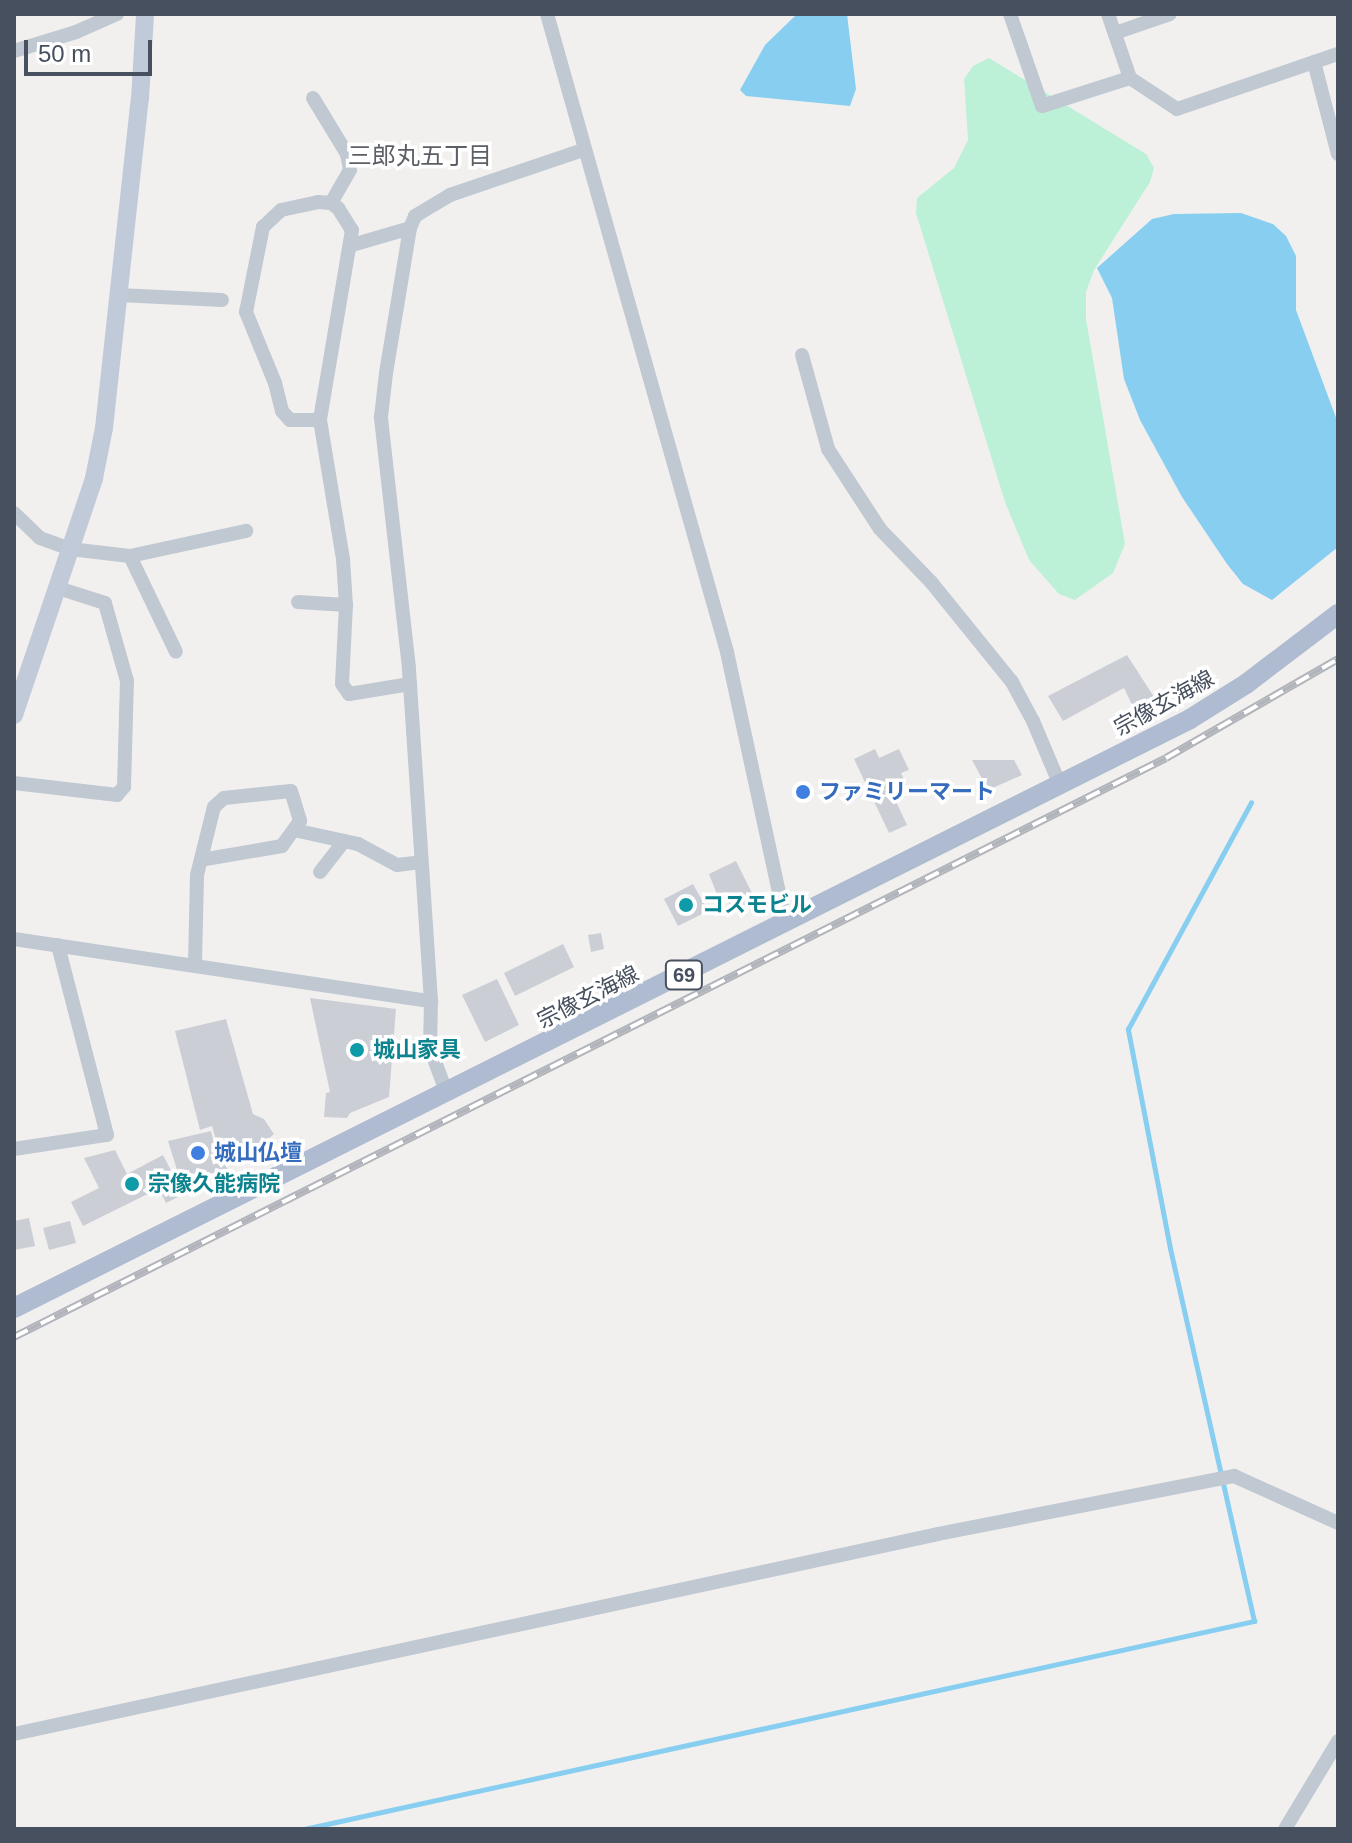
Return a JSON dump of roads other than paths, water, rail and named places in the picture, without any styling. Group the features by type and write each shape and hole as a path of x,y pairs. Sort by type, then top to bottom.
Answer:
{"main road":[{"name":"宗像玄海線","path":"14,1308 447,1094 1201,712 1246,684 1338,614"}],"street":[{"path":"14,51 76,32 117,14"},
{"path":"14,715 58,588 99,453 140,99 145,14"},
{"path":"547,14 727,652 782,906 790,921"},
{"path":"1010,14 1042,106 1130,78"},
{"path":"1108,14 1130,78 1177,109 1338,54"},
{"path":"1115,33 1170,14"},
{"path":"1314,62 1338,154"},
{"path":"313,98 347,154 350,170 331,203"},
{"path":"447,1094 430,1048 431,1001 410,684 381,417 410,228 425,207 450,195 583,150"},
{"path":"320,420 290,420 282,411 275,383 246,312 263,227 281,210 318,202 331,203 345,216 352,230 352,245 320,420 343,559 346,605 342,684 349,694 410,684"},
{"path":"352,245 410,228"},
{"path":"119,295 222,300"},
{"path":"802,355 828,449 880,529 931,582 1012,682 1033,721 1060,785"},
{"path":"14,513 40,538 70,549 130,556 246,531"},
{"path":"130,556 176,652"},
{"path":"14,783 117,795 124,787 127,681 105,603 58,588"},
{"path":"298,602 346,605"},
{"path":"195,964 197,875 214,807 224,798 291,791 300,821 282,846 201,860"},
{"path":"294,830 358,844 397,865 421,862"},
{"path":"320,872 344,841"},
{"path":"14,939 431,1001"},
{"path":"14,1149 107,1135 58,945"},
{"path":"14,1734 938,1534 1234,1476 1338,1523"},
{"path":"1285,1829 1338,1741"}],"water":[{"path":"797,14 847,14 856,89 850,106 746,96 740,90 765,45"},
{"path":"1241,213 1273,224 1286,236 1296,256 1296,310 1338,423 1338,547 1272,600 1243,584 1227,564 1182,497 1140,420 1124,379 1112,298 1097,268 1152,219 1174,214"}],"waterway":[{"path":"304,1829 1254,1621 1170,1248 1128,1029 1251,802"}],"railway":[{"path":"14,1337 1166,758 1338,659"}],"place":[{"name":"ファミリーマート","path":"803,792"},
{"name":"コスモビル","path":"686,905"},
{"name":"城山家具","path":"357,1050"},
{"name":"城山仏壇","path":"198,1153"},
{"name":"宗像久能病院","path":"132,1184"}],"district":[{"name":"三郎丸五丁目","path":"420,156"}]}
